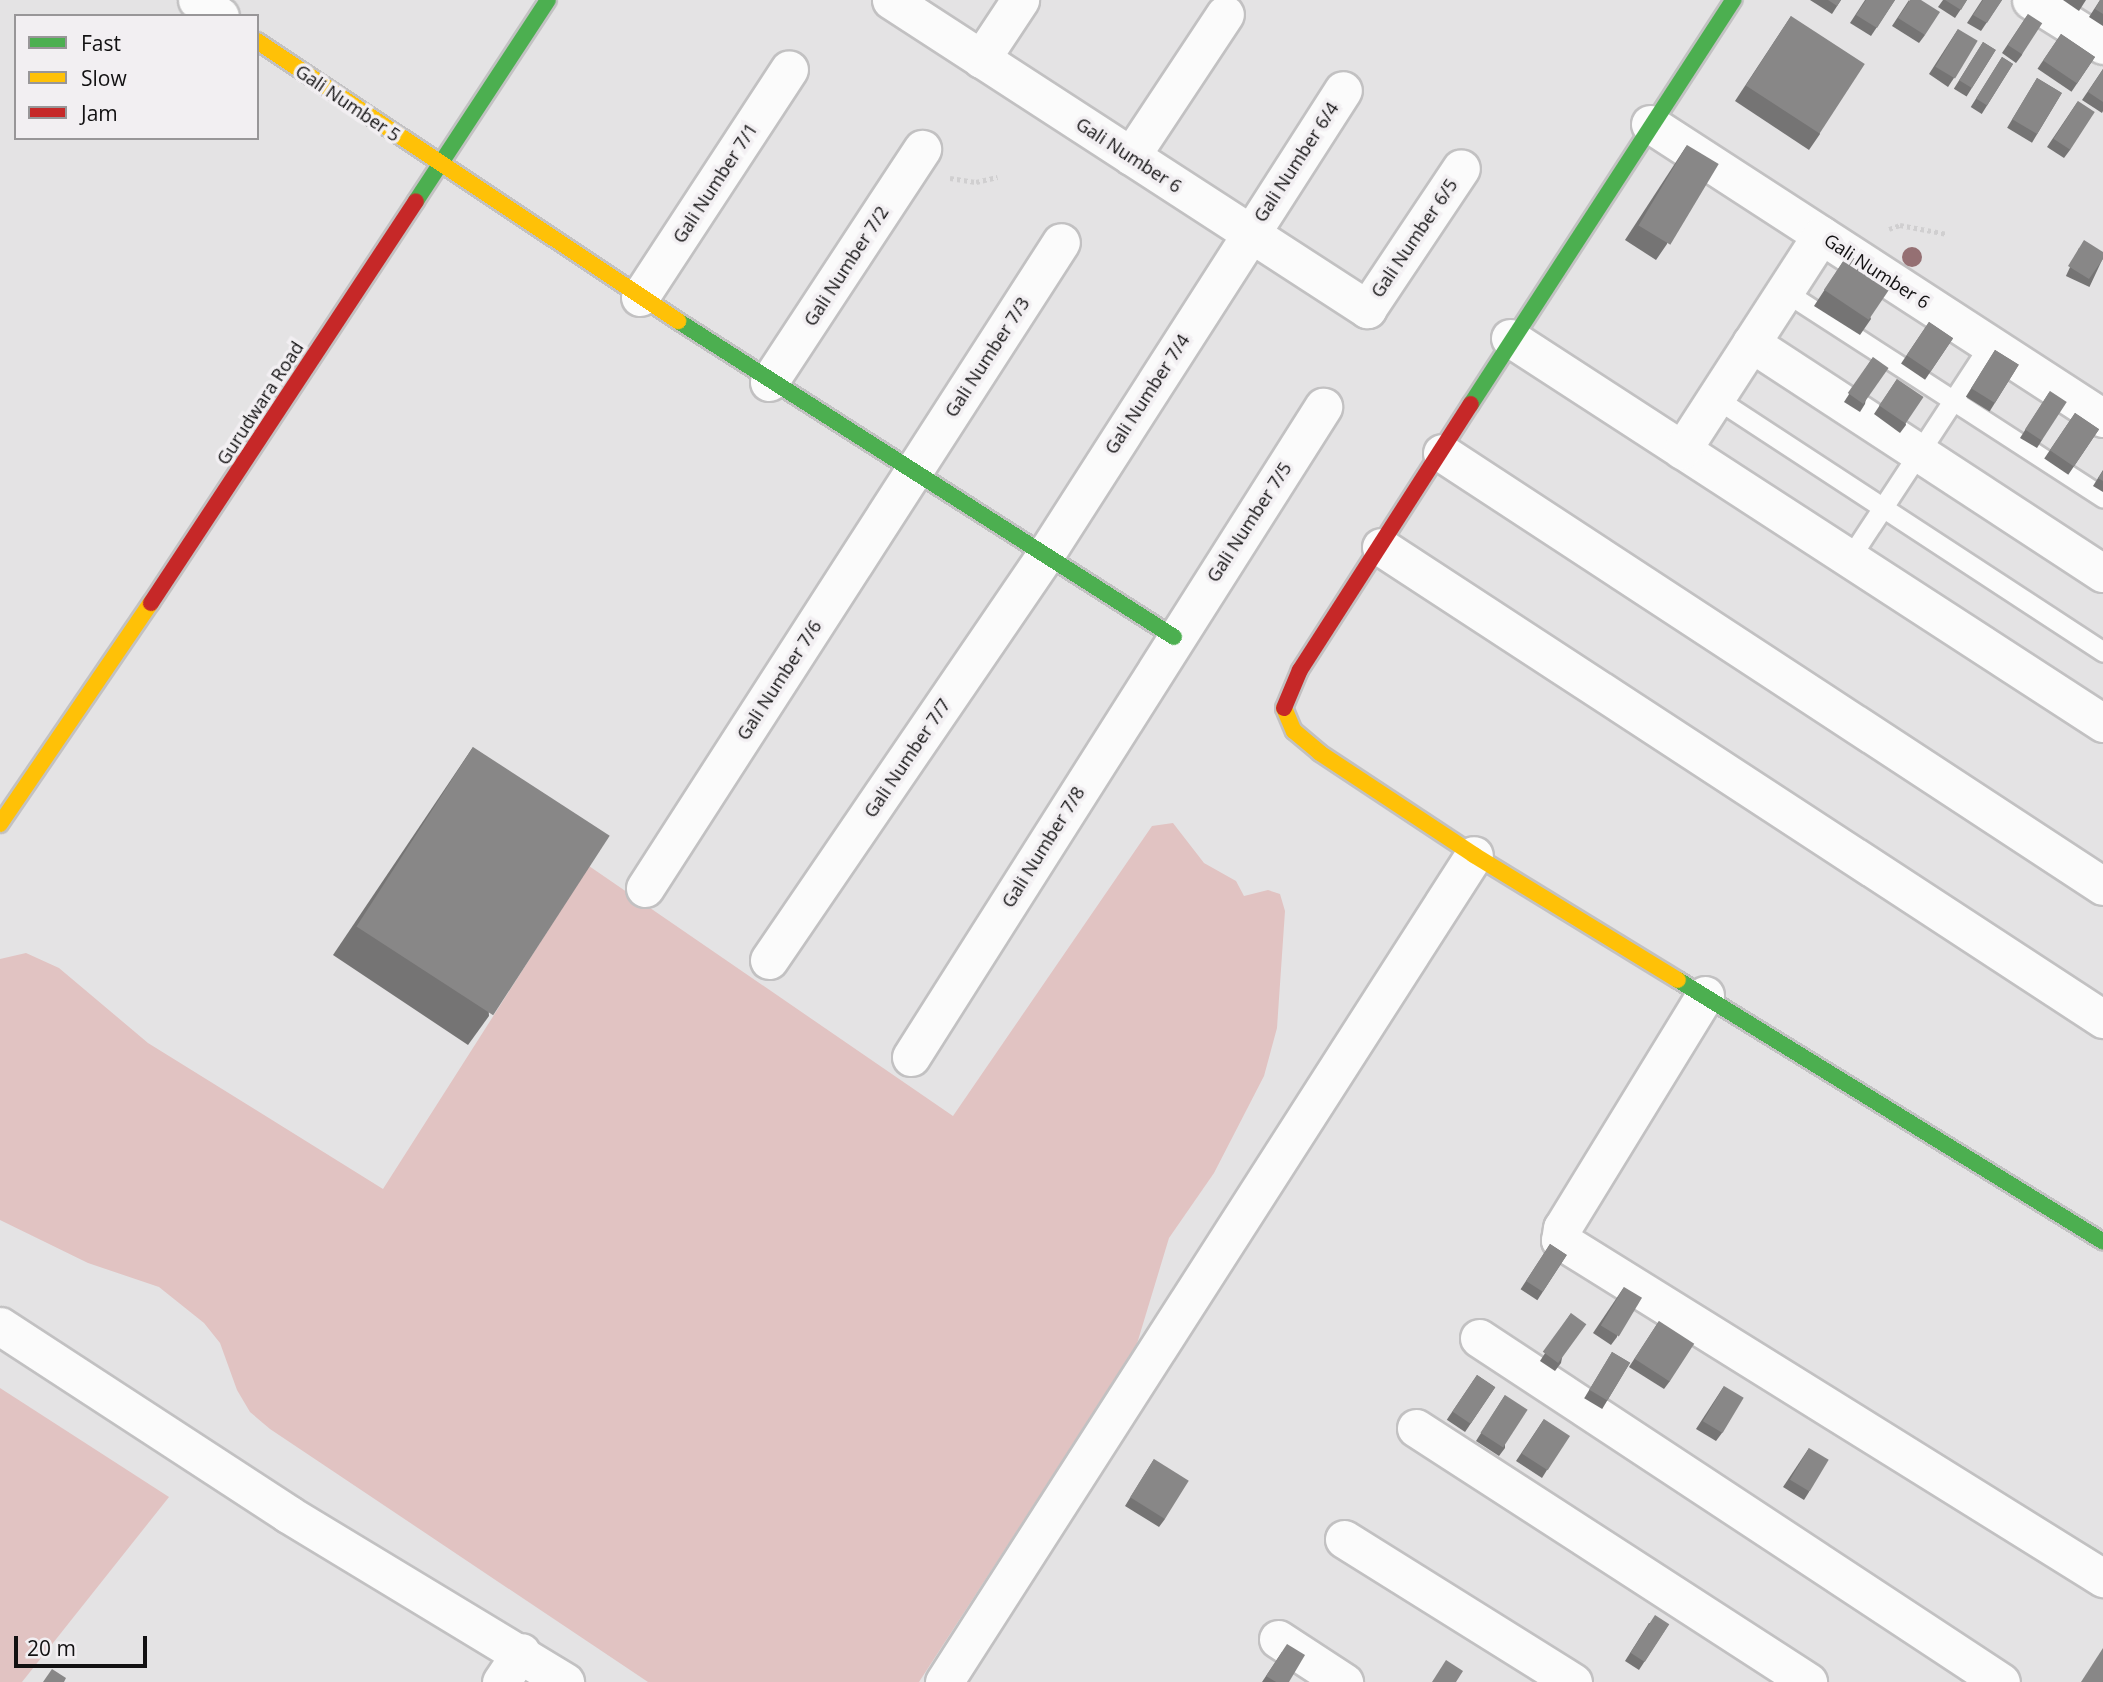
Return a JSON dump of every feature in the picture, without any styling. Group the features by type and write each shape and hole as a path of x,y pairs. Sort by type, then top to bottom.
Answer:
{"street":[{"path":"197,0 217,14"},
{"name":"Gurudwara Road","path":"0,824 68,729 548,0"},
{"name":"Gali Number 6","path":"891,0 1367,309"},
{"path":"981,59 1020,0"},
{"path":"1733,0 1510,338 1442,453 1300,670 1283,705 1294,731 1320,753 1474,855 2103,1241"},
{"path":"2031,0 2103,45"},
{"path":"1130,156 1224,14"},
{"name":"Gali Number 5","path":"259,42 439,165 769,382 1174,637"},
{"name":"Gali Number 7/1","path":"640,297 789,69"},
{"name":"Gali Number 6/4","path":"1250,233 1343,90"},
{"name":"Gali Number 6","path":"1650,124 2103,418"},
{"name":"Gali Number 7/2","path":"769,382 922,149"},
{"name":"Gali Number 6/5","path":"1367,309 1461,168"},
{"name":"Gali Number 7/4","path":"1045,555 1250,233"},
{"path":"1682,450 1821,235"},
{"name":"Gali Number 7/3","path":"912,472 1061,242"},
{"path":"1510,338 2103,723"},
{"path":"1751,343 2103,573"},
{"name":"Gali Number 7/5","path":"1174,637 1323,407"},
{"path":"1442,453 2103,886"},
{"name":"Gali Number 7/6","path":"645,888 912,472"},
{"path":"1381,547 2103,1019"},
{"name":"Gali Number 7/7","path":"769,960 1045,555"},
{"name":"Gali Number 7/8","path":"911,1057 1174,637"},
{"path":"944,1682 1474,855"},
{"path":"1705,995 1562,1228 1560,1240 2103,1578"},
{"path":"0,1326 288,1514 521,1652 565,1682"},
{"path":"1479,1338 2001,1682"},
{"path":"1416,1428 1808,1682"},
{"path":"1344,1539 1573,1682"},
{"path":"1279,1639 1344,1682"},
{"path":"500,1682 521,1652"}],"lane":[{"path":"1784,292 2103,497"},
{"path":"1849,559 1990,344"},
{"path":"1714,397 2103,652"}],"shaded area":[{"path":"1173,823 1204,863 1236,881 1244,896 1268,890 1280,894 1285,911 1277,1028 1264,1076 1214,1173 1169,1238 1136,1347 919,1682 648,1682 270,1429 250,1412 237,1390 220,1343 204,1323 159,1287 88,1263 0,1220 0,959 26,953 59,968 148,1043 383,1189 589,866 953,1116 1152,826"},
{"path":"0,1388 169,1497 22,1682 0,1682"}],"building":[{"path":"1828,0 1841,0 1837,6"},
{"path":"1866,0 1895,0 1877,28 1856,15"},
{"path":"1910,0 1921,0 1940,12 1925,35 1898,18"},
{"path":"1945,0 1967,0 1961,10"},
{"path":"1983,0 2002,0 1987,23 1973,15"},
{"path":"2100,0 2103,0 2103,14 2095,9"},
{"path":"2028,14 2042,23 2022,54 2008,45"},
{"path":"1791,16 1865,64 1820,134 1746,86"},
{"path":"1958,29 1978,41 1955,79 1935,67"},
{"path":"2061,34 2095,57 2077,83 2043,61"},
{"path":"1983,42 1996,50 1972,88 1959,80"},
{"path":"2002,57 2013,64 1987,105 1976,99"},
{"path":"2103,69 2103,102 2088,92"},
{"path":"2037,78 2062,93 2037,134 2012,119"},
{"path":"2078,101 2095,112 2070,150 2053,139"},
{"path":"1687,145 1719,164 1670,245 1639,226"},
{"path":"2084,240 2103,252 2103,259 2089,279 2068,266"},
{"path":"1848,254 1893,284 1869,320 1824,290"},
{"path":"1929,322 1953,338 1931,371 1907,355"},
{"path":"1995,350 2019,365 1995,403 1971,388"},
{"path":"1873,357 1889,368 1863,404 1848,393"},
{"path":"1897,379 1924,397 1906,423 1879,406"},
{"path":"2050,391 2067,402 2042,440 2025,430"},
{"path":"2075,413 2099,429 2074,467 2050,450"},
{"path":"473,747 610,836 493,1015 356,926"},
{"path":"1550,1244 1567,1255 1543,1292 1526,1281"},
{"path":"1624,1287 1642,1298 1619,1336 1601,1326"},
{"path":"1571,1313 1586,1324 1558,1363 1543,1352"},
{"path":"1659,1321 1694,1344 1670,1382 1634,1359"},
{"path":"1612,1352 1630,1363 1607,1401 1589,1390"},
{"path":"1477,1375 1495,1387 1471,1424 1452,1411"},
{"path":"1724,1386 1744,1398 1723,1433 1703,1421"},
{"path":"1505,1395 1528,1410 1503,1447 1480,1433"},
{"path":"1544,1419 1570,1436 1548,1470 1522,1453"},
{"path":"1809,1448 1829,1460 1810,1492 1790,1480"},
{"path":"1154,1459 1189,1481 1165,1519 1130,1497"},
{"path":"1655,1615 1669,1624 1645,1662 1630,1653"},
{"path":"1287,1644 1305,1655 1289,1682 1276,1682 1266,1676"},
{"path":"2103,1648 2103,1682 2081,1682"},
{"path":"1446,1660 1463,1671 1456,1682 1432,1682"},
{"path":"52,1669 66,1678 64,1682 43,1682"}],"traffic: fast":[{"path":"416,201 548,0"},
{"path":"1471,404 1733,0"},
{"path":"678,321 1174,637"},
{"path":"1678,980 2103,1241"}],"traffic: slow":[{"path":"259,42 678,321"},
{"path":"0,824 151,603"},
{"path":"1284,708 1294,731 1320,753 1474,855 1678,980"}],"traffic: jam":[{"path":"151,603 416,201"},
{"path":"1284,708 1300,670 1471,404"}]}
